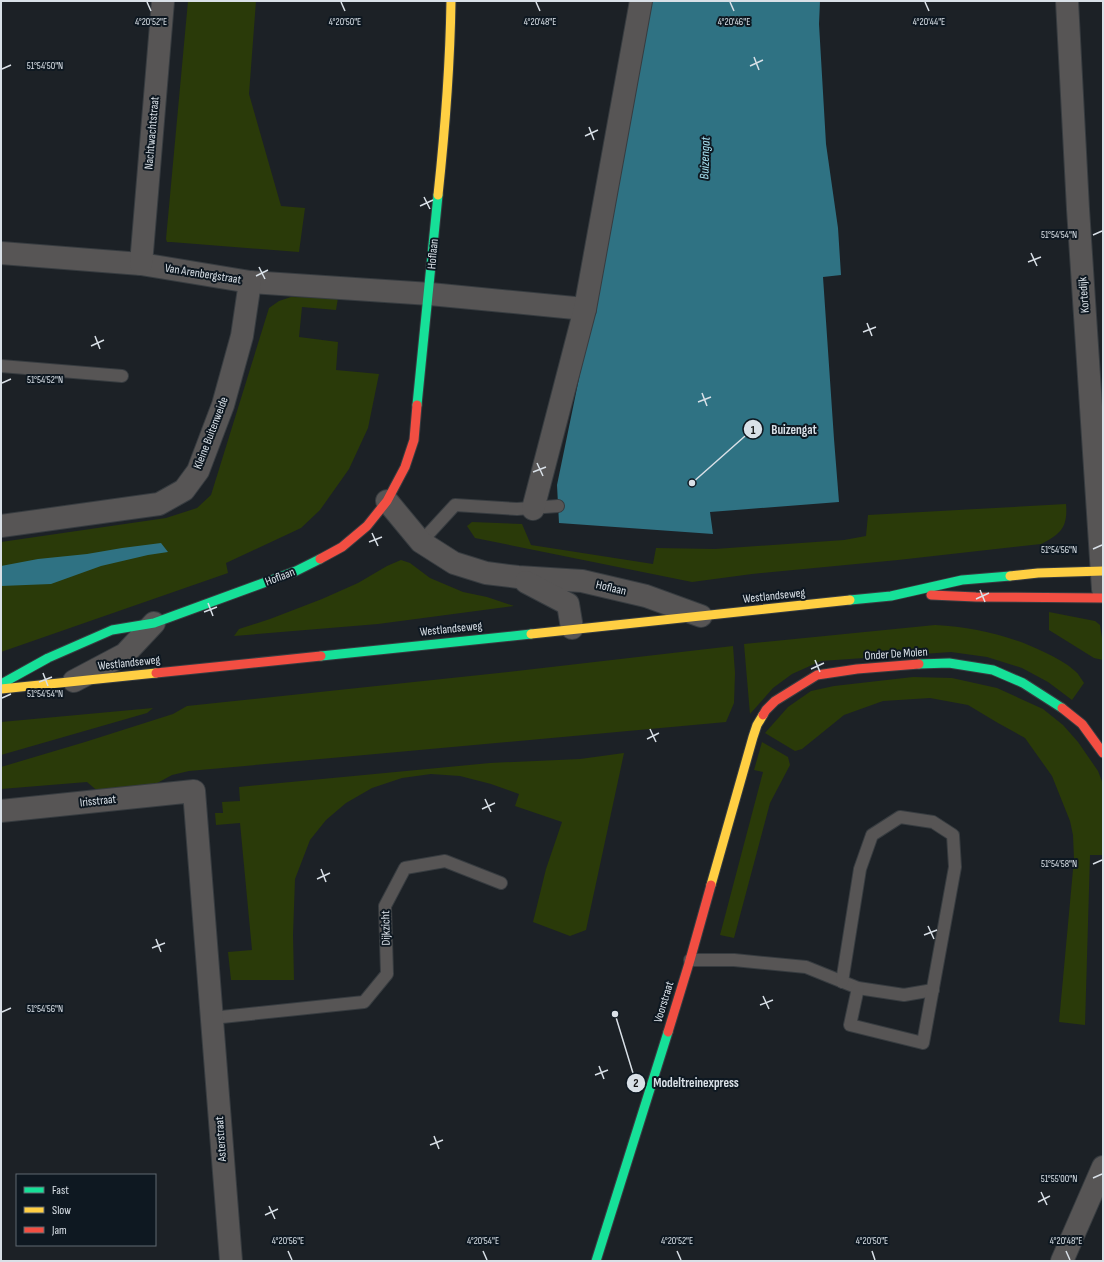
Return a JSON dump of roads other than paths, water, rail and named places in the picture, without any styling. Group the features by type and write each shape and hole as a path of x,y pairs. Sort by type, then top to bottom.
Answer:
{"street":[{"name":"Nachtwachtstraat","path":"141,264 163,1"},
{"name":"Hoflaan","path":"1,684 48,658 112,630 154,623 311,564 342,547 367,526 387,501 405,467 414,440 430,294 445,129 450,52 451,1"},
{"path":"533,509 585,309 641,1"},
{"name":"Kortedijk","path":"1067,1 1078,210 1103,577"},
{"name":"Van Arenbergstraat","path":"1,253 141,264 250,282 430,294"},
{"name":"Kleine Buitenweide","path":"1,526 159,504 184,490 198,471 223,405 242,336 250,282"},
{"path":"430,294 519,304 585,309"},
{"name":"Hoflaan","path":"387,501 421,542 454,563 486,573 518,578 582,581 646,596 701,616"},
{"name":"Westlandseweg","path":"1,689 904,594 962,580 1038,573 1103,577"},
{"name":"Hoflaan","path":"518,578 568,604 572,628"},
{"name":"Westlandseweg","path":"904,594 976,597 1103,598"},
{"name":"Hoflaan","path":"74,681 125,654 154,623"},
{"name":"Onder De Molen","path":"750,749 757,725 766,710 780,697 818,675 857,669 900,665 949,663 993,670 1023,683 1069,713 1082,724 1103,753"},
{"name":"Voorstraat","path":"596,1261 690,960 750,749"},
{"name":"Irisstraat","path":"1,811 194,791"},
{"name":"Asterstraat","path":"194,791 231,1261"},
{"path":"1062,1261 1103,1167"}],"lane":[{"path":"1,366 122,376"},
{"path":"421,542 455,506 533,509 558,506"},
{"path":"842,982 860,869 872,834 900,817 933,822 954,835 955,867 923,1043 850,1025 858,988"},
{"name":"Dijkzicht","path":"212,1018 364,1002 387,974 385,906 405,868 445,861 501,883"},
{"path":"690,960 734,960 806,967 858,988 904,995 933,990"}],"water":[{"path":"650,1 820,1 819,24 826,144 838,228 841,275 823,277 839,502 710,512 713,534 559,523 557,485 596,296"},
{"path":"161,543 168,552 101,566 51,584 1,586 1,566 38,559 87,554"}],"place":[{"name":"Buizengat","path":"692,483"},
{"name":"Modeltreinexpress","path":"615,1014"}]}
